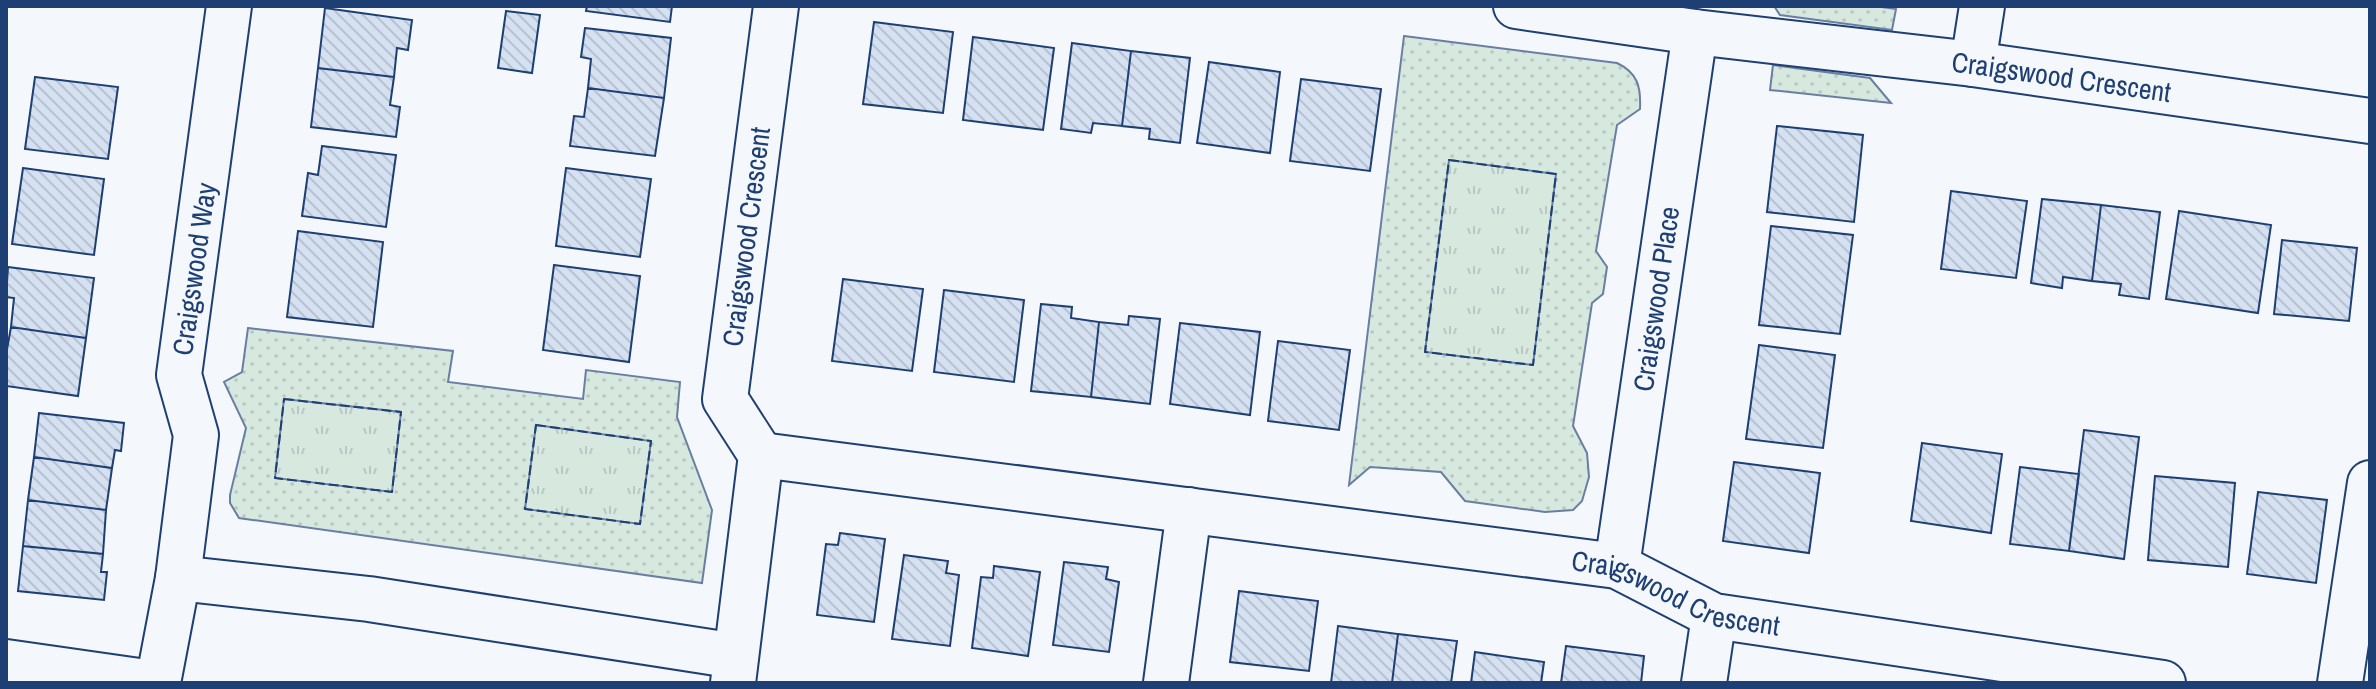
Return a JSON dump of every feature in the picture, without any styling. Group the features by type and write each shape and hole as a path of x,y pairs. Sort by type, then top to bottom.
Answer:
{"street":[{"name":"Craigswood Way","path":"156,683 178,578 196,435 179,375 229,6"},
{"name":"Craigswood Crescent","path":"776,6 725,399 761,455 1617,566 1714,616 2163,683"},
{"name":"Craigswood Crescent","path":"1516,6 1695,32 1973,64 2370,121"},
{"path":"1973,64 1982,6"},
{"name":"Craigswood Place","path":"1617,566 1695,32"},
{"path":"178,578 369,599 735,669 761,455"},
{"path":"2340,683 2370,483"},
{"path":"1166,683 1189,510"},
{"path":"1704,683 1714,616"},
{"path":"6,662 156,683"}],"green space":[{"path":"1774,6 1874,6 1896,9 1892,30 1780,15"},
{"path":"1404,36 1617,63 1630,71 1637,82 1640,109 1617,125 1596,251 1607,267 1603,294 1592,303 1573,426 1587,453 1589,477 1582,501 1573,510 1545,512 1465,501 1441,472 1370,467 1349,485"},
{"path":"1773,65 1870,78 1891,103 1770,90"},
{"path":"1449,160 1556,174 1533,365 1425,352"},
{"path":"248,328 453,351 448,382 583,399 586,370 680,382 677,417 712,510 702,583 239,518 230,503 230,495 246,428 224,382 242,372"},
{"path":"284,399 401,412 392,492 275,478"},
{"path":"536,425 651,441 640,524 525,509"}],"building":[{"path":"587,6 672,6 670,22 586,11"},
{"path":"325,8 412,20 408,50 397,48 394,77 318,68"},
{"path":"506,11 540,15 532,73 498,68"},
{"path":"874,22 953,32 943,113 863,104"},
{"path":"585,28 671,38 664,98 588,88 591,59 581,57"},
{"path":"973,37 1054,48 1043,130 963,120"},
{"path":"1072,43 1131,51 1122,126 1093,123 1091,133 1061,129"},
{"path":"1131,51 1190,58 1180,143 1149,139 1150,129 1122,126"},
{"path":"1209,62 1280,72 1270,153 1197,143"},
{"path":"318,68 394,77 390,105 400,107 396,137 311,127"},
{"path":"35,77 118,87 108,159 25,149"},
{"path":"1301,79 1381,89 1370,171 1290,161"},
{"path":"588,88 664,98 655,156 570,146 574,116 584,117"},
{"path":"1777,126 1863,135 1854,222 1767,212"},
{"path":"322,146 396,155 386,227 302,216 308,173 318,175"},
{"path":"23,168 104,179 94,255 12,244"},
{"path":"566,168 651,179 640,257 556,246"},
{"path":"1951,191 2027,201 2016,278 1941,269"},
{"path":"2042,199 2101,205 2092,281 2063,277 2062,288 2031,283"},
{"path":"2101,205 2160,212 2149,299 2119,295 2121,284 2092,281"},
{"path":"2179,211 2271,225 2258,313 2166,299"},
{"path":"1771,226 1853,235 1840,334 1759,325"},
{"path":"298,231 383,242 373,327 287,317"},
{"path":"2282,240 2357,248 2349,321 2274,314"},
{"path":"554,265 640,276 629,362 543,350"},
{"path":"8,267 94,278 86,338 11,327 14,298 6,297"},
{"path":"843,279 923,289 912,371 832,361"},
{"path":"944,290 1024,300 1014,382 934,372"},
{"path":"1041,304 1072,307 1071,318 1099,322 1091,397 1031,391"},
{"path":"1129,316 1160,319 1150,404 1091,397 1099,322 1128,325"},
{"path":"1180,323 1260,332 1250,415 1170,404"},
{"path":"11,327 86,338 78,396 6,386 6,355"},
{"path":"1278,341 1350,350 1339,430 1268,421"},
{"path":"1759,345 1835,355 1823,448 1746,439"},
{"path":"39,413 124,423 121,451 115,450 112,468 34,457"},
{"path":"2084,430 2139,437 2124,559 2069,551"},
{"path":"1922,443 2002,454 1991,533 1911,521"},
{"path":"34,457 112,468 106,510 28,500"},
{"path":"1734,462 1820,473 1809,553 1723,541"},
{"path":"2020,467 2079,474 2069,551 2010,544"},
{"path":"2155,476 2235,483 2228,567 2148,560"},
{"path":"2258,492 2327,500 2316,583 2247,574"},
{"path":"28,500 106,510 103,554 23,546"},
{"path":"840,533 885,539 874,622 817,615 826,544 838,545"},
{"path":"23,546 103,554 101,572 107,572 104,600 18,591"},
{"path":"904,555 948,561 946,573 959,575 950,646 892,639"},
{"path":"1064,562 1108,567 1106,579 1119,582 1109,652 1053,645"},
{"path":"994,566 1040,572 1028,656 972,648 981,577 993,578"},
{"path":"1239,591 1318,601 1309,671 1230,662"},
{"path":"1338,626 1398,634 1392,683 1331,683"},
{"path":"1398,634 1457,641 1451,683 1392,683"},
{"path":"1566,646 1644,656 1641,683 1561,683"},
{"path":"1475,652 1544,662 1541,683 1471,683"}],"fence":[{"path":"1449,160 1556,174 1533,365 1425,352 1449,160"},
{"path":"284,399 401,412 392,492 275,478 284,399"},
{"path":"536,425 651,441 640,524 525,509 536,425"}]}
